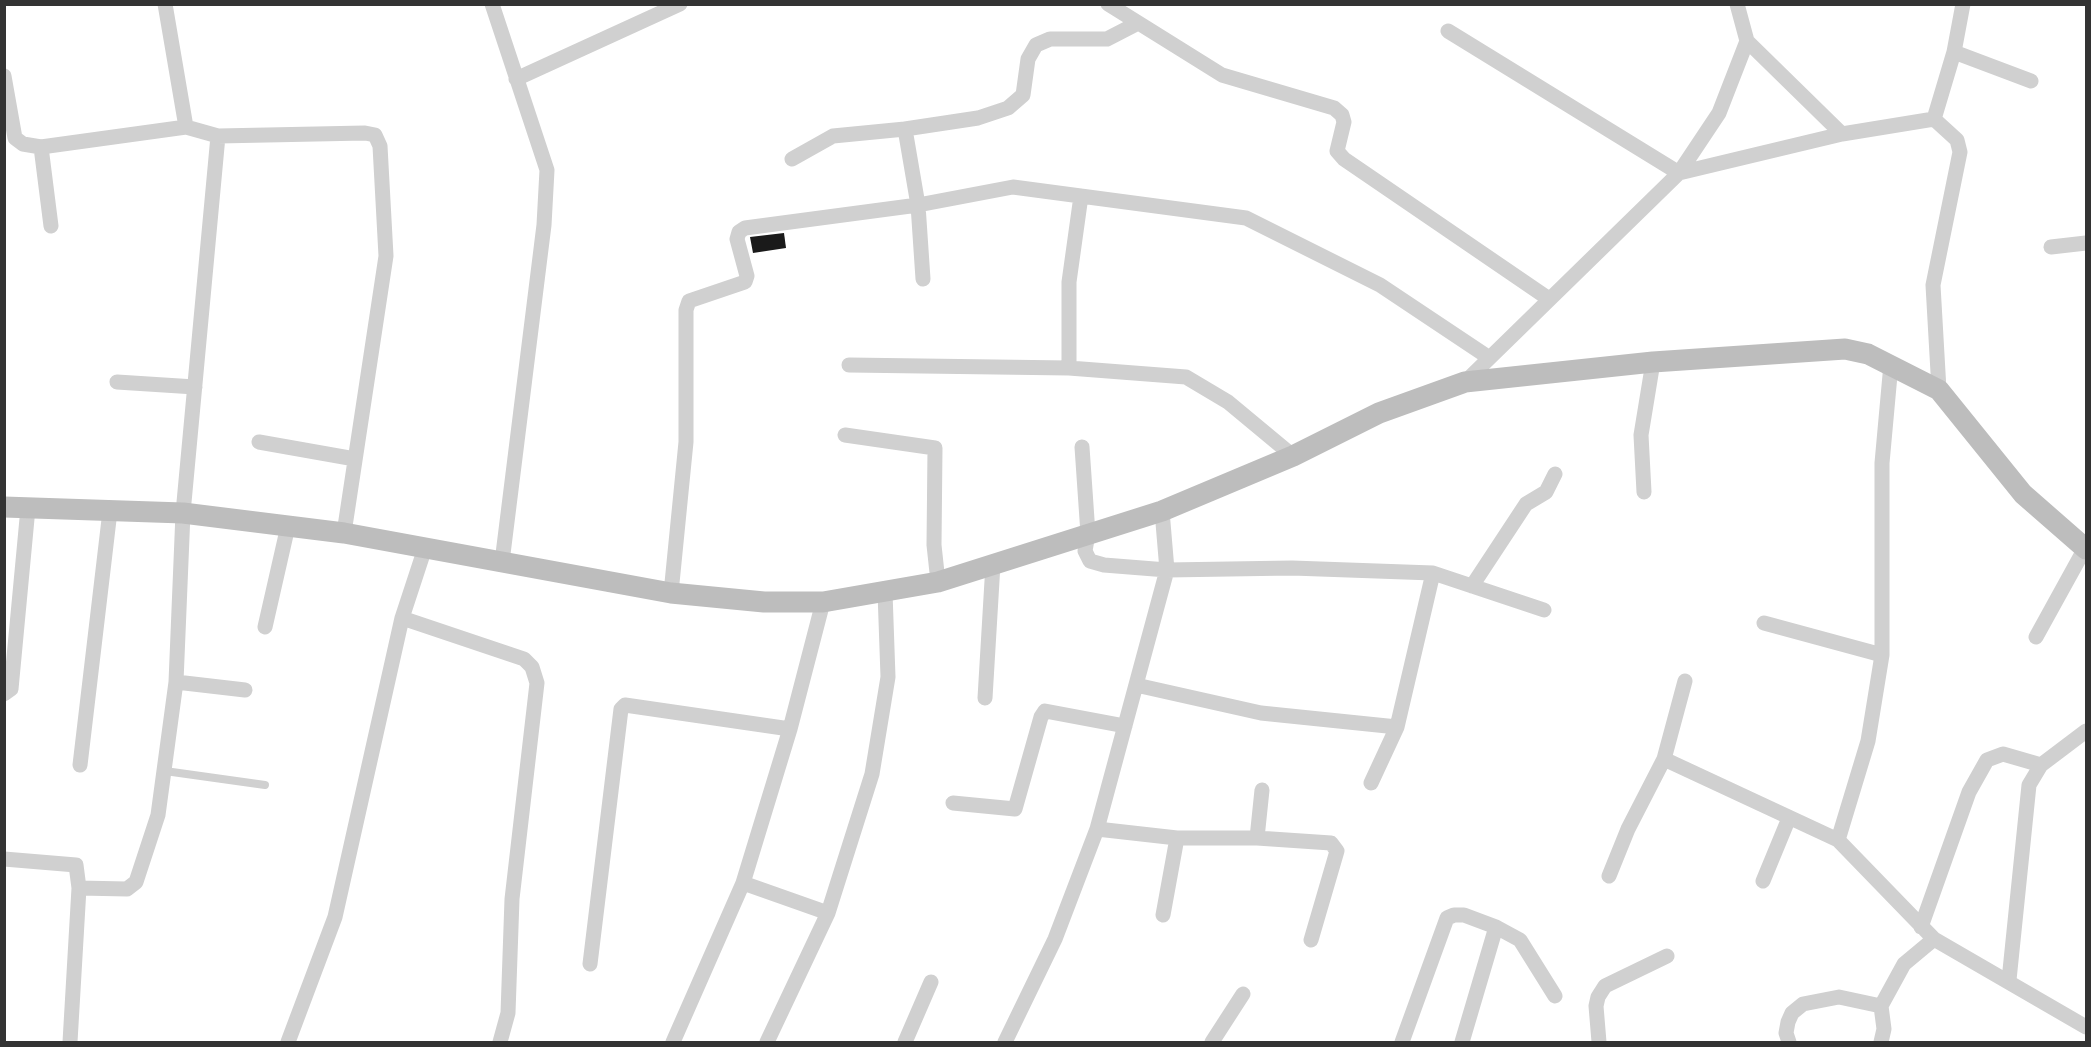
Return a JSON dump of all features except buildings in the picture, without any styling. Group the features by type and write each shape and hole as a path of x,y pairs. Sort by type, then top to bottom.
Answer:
{"main road":[{"path":"4,507 183,513 344,533 671,593 764,602 823,602 938,582 1162,511 1293,456 1379,413 1465,382 1653,362 1845,349 1868,354 1891,364 1939,390 2023,494 2086,548"}],"street":[{"path":"165,4 186,127"},
{"path":"492,4 547,170 544,225 502,562"},
{"path":"1108,4 1221,75 1334,108 1342,115 1344,122 1337,151 1344,159 1549,299"},
{"path":"1737,4 1747,41 1842,134"},
{"path":"1934,119 1954,52 1963,4"},
{"path":"516,79 670,6"},
{"path":"792,159 833,136 905,129 978,118 1008,108 1023,95 1028,59 1035,45 1050,39 1107,39 1138,23"},
{"path":"1448,31 1679,173 1842,134 1934,119"},
{"path":"1465,382 1488,357 1679,173 1719,113 1747,41"},
{"path":"1954,52 2031,81"},
{"path":"4,76 15,138 23,144 41,147 186,127 218,136 365,133 375,135 380,146 386,256 344,533"},
{"path":"1934,119 1957,140 1960,152 1933,285 1939,390"},
{"path":"905,129 918,205 923,279"},
{"path":"79,888 127,889 136,882 158,815 176,682 183,513 218,136"},
{"path":"41,147 51,226"},
{"path":"671,593 686,442 686,310 689,301 745,282 747,276 737,239 739,232 745,228 918,205 1013,186 1246,218 1380,285 1488,357"},
{"path":"1069,368 1069,282 1081,196"},
{"path":"2051,247 2086,243"},
{"path":"1644,492 1641,435 1653,362"},
{"path":"849,364 1069,368 1186,377 1228,402 1293,456"},
{"path":"1838,840 1868,741 1882,655 1882,463 1891,364"},
{"path":"117,382 195,387"},
{"path":"844,435 935,448 934,545 938,582"},
{"path":"259,442 355,459"},
{"path":"1082,447 1088,534 1085,551 1090,561 1104,565 1167,570 1292,568 1433,573 1544,610"},
{"path":"1472,586 1526,504 1546,492 1555,474"},
{"path":"4,694 11,689 28,508"},
{"path":"80,765 110,511"},
{"path":"1008,1042 1055,939 1097,828 1167,570 1162,511"},
{"path":"265,627 288,526"},
{"path":"2036,637 2086,548"},
{"path":"288,1042 335,917 402,618 425,549"},
{"path":"985,698 993,564"},
{"path":"1371,783 1397,727 1433,573"},
{"path":"767,1042 828,913 872,774 888,677 885,592"},
{"path":"673,1042 743,883 790,729 823,602"},
{"path":"402,618 524,659 532,667 537,683 512,899 508,1013 500,1042"},
{"path":"1764,623 1882,655"},
{"path":"1609,876 1628,829 1664,759 1685,681"},
{"path":"176,682 245,690"},
{"path":"1136,685 1261,713 1397,727"},
{"path":"590,964 621,709 625,705 790,729"},
{"path":"953,803 1015,809 1041,717 1045,711 1125,726"},
{"path":"2009,980 2029,785 2041,765 2086,731"},
{"path":"1921,927 1969,792 1987,760 2003,754 2041,765"},
{"path":"1664,759 1838,840 1934,939 2009,980 2086,1027"},
{"path":"1257,838 1262,790"},
{"path":"1763,881 1789,818"},
{"path":"1097,828 1177,838 1257,838 1331,843 1336,850 1311,940"},
{"path":"1164,915 1177,838"},
{"path":"4,859 70,862 76,865 79,888 70,1042"},
{"path":"743,883 828,913"},
{"path":"1402,1042 1447,918 1454,915 1464,915 1496,927 1520,940 1555,996"},
{"path":"1462,1042 1496,927"},
{"path":"1881,1042 1884,1029 1881,1006 1904,964 1934,939"},
{"path":"1599,1042 1596,1006 1598,997 1605,986 1667,956"},
{"path":"905,1042 931,982"},
{"path":"1212,1042 1243,994"},
{"path":"1789,1042 1786,1033 1788,1022 1792,1013 1803,1004 1839,998 1881,1006"}],"lane":[{"path":"165,771 265,785"}]}
